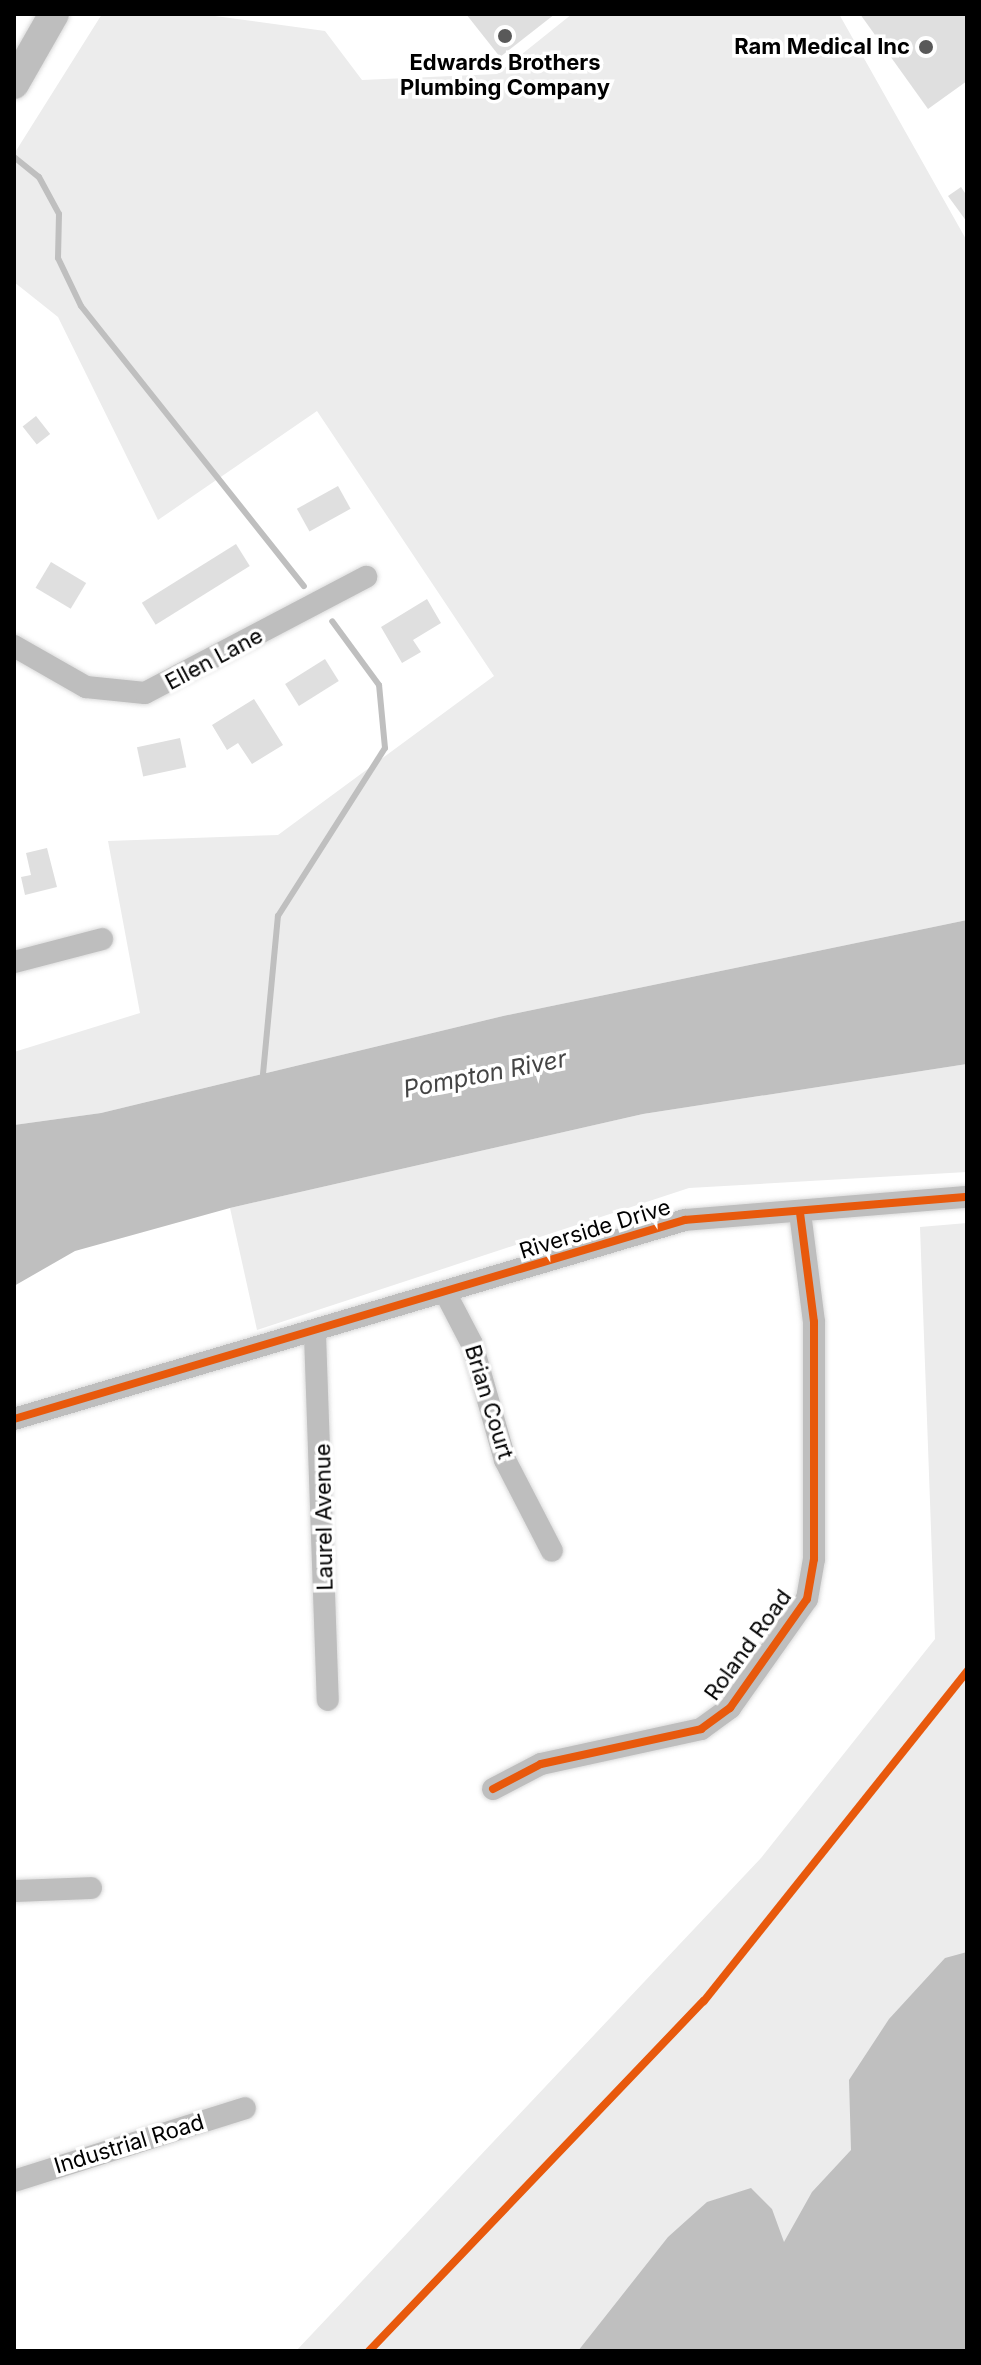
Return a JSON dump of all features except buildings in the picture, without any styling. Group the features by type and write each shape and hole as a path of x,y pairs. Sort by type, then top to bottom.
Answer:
{"main road":[{"path":"14,84 54,14"}],"street":[{"name":"Ellen Lane","path":"14,646 86,687 145,693 366,577"},
{"path":"14,962 102,939"},
{"name":"Riverside Drive","path":"14,1419 447,1296 685,1220 967,1197"},
{"name":"Roland Road","path":"493,1789 541,1764 701,1729 730,1708 807,1599 814,1559 814,1322 800,1213"},
{"name":"Brian Court","path":"447,1296 472,1344 505,1460 552,1551"},
{"name":"Laurel Avenue","path":"315,1335 328,1700"},
{"path":"14,1891 91,1888"},
{"name":"Industrial Road","path":"14,2181 245,2108"}],"shaded area":[{"path":"102,14 200,14 325,31 362,80 497,74 572,14 839,14 967,241 967,920 503,1016 101,1113 14,1125 14,1052 140,1013 108,841 278,835 494,676 317,411 158,520 58,317 14,282 14,154"},
{"path":"967,1064 967,1172 689,1188 257,1330 230,1208 643,1114"},
{"path":"967,1223 967,2351 296,2351 761,1858 935,1639 920,1227"}],"water":[{"name":"Pompton River","path":"967,920 967,1064 643,1114 230,1208 75,1251 14,1286 14,1125 101,1113 503,1016"},
{"path":"967,1952 967,2351 578,2351 668,2237 707,2202 751,2188 772,2209 784,2242 812,2192 851,2150 849,2080 889,2019 945,1958"}],"waterway":[{"path":"14,157 39,177 59,214 58,258 81,306 304,586"},
{"path":"263,1074 278,916 385,748 379,685 332,621"}],"cycle path":[{"path":"14,1419 685,1220 967,1197"},
{"path":"493,1789 541,1764 701,1729 730,1708 807,1599 814,1559 814,1322 800,1213"},
{"path":"369,2351 704,2001 967,1671"}],"place":[{"name":"Edwards Brothers Plumbing Company","path":"505,36"},
{"name":"Ram Medical Inc","path":"926,47"}]}
